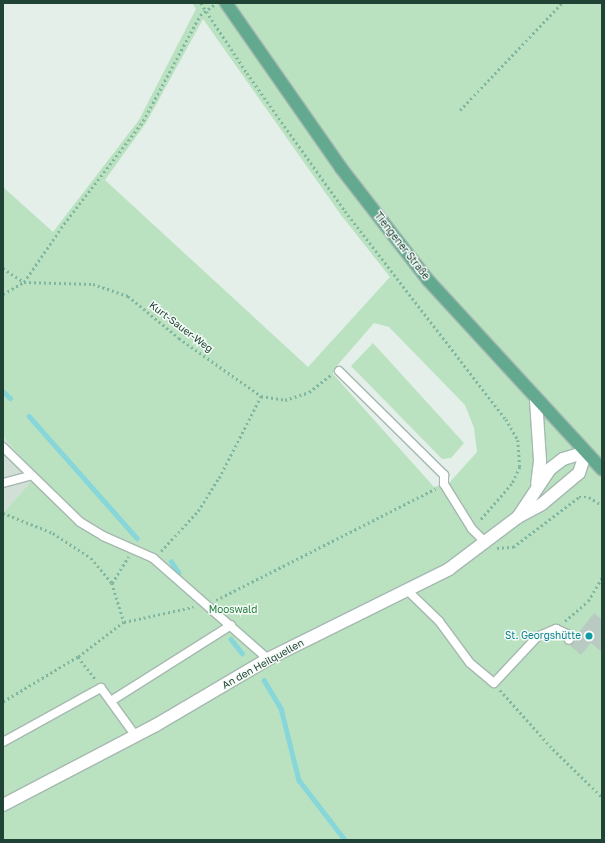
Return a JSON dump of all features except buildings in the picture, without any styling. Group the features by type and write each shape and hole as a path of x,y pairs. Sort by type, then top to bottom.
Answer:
{"main road":[{"name":"Tiengener Straße","path":"226,3 341,168 428,280 536,400 602,469"}],"street":[{"name":"An den Heilquellen","path":"536,400 540,461 537,484"},
{"name":"An den Heilquellen","path":"518,517 537,484 563,459 586,452"},
{"name":"An den Heilquellen","path":"3,805 135,735 268,659 408,591 486,543 518,517 542,504 579,473 586,452"}],"lane":[{"path":"339,371 444,475 444,484 472,529 486,543"},
{"path":"3,447 30,476 80,522 132,550 153,558 208,604 268,659"},
{"path":"3,483 30,476"},
{"path":"408,591 439,621 470,663 494,683 536,637 556,629 567,634 569,640"},
{"path":"111,701 231,625"},
{"path":"3,742 101,688 135,735"}],"path":[{"path":"201,3 345,211 506,419 518,440 520,467 512,484 472,529"},
{"path":"3,294 24,282 61,228 143,121 200,15 217,3"},
{"path":"460,110 562,3"},
{"path":"3,268 24,282"},
{"name":"Kurt-Sauer-Weg","path":"24,282 93,284 128,296 179,338 261,396 285,400 309,392 339,371"},
{"path":"153,558 198,511 219,478 261,396"},
{"path":"3,702 78,657 124,622 208,604 444,484"},
{"path":"486,543 500,549 513,547 579,497 589,497 602,505"},
{"path":"3,513 53,533 91,558 112,583 124,622"},
{"path":"112,583 132,550"},
{"path":"556,629 588,601 602,578"},
{"path":"78,657 101,688"},
{"path":"494,683 602,797"}],"shaded area":[{"path":"3,436 36,476 3,513"}],"green space":[{"name":"Mooswald","path":"192,3 602,3 602,840 3,840 3,513 36,476 3,436 3,187 53,232 139,120 196,9","holes":["203,19 341,215 390,277 308,367 105,180 146,123","374,323 389,327 465,405 474,428 477,452 450,482 434,487 333,374 335,368"]},
{"path":"373,343 464,443 451,458 442,459 351,366"}],"waterway":[{"path":"3,391 10,398"},
{"path":"29,416 137,538"},
{"path":"171,561 179,573"},
{"path":"231,639 242,653"},
{"path":"264,680 281,708 299,780 345,840"}],"place":[{"name":"St. Georgshütte","path":"589,636"}]}
